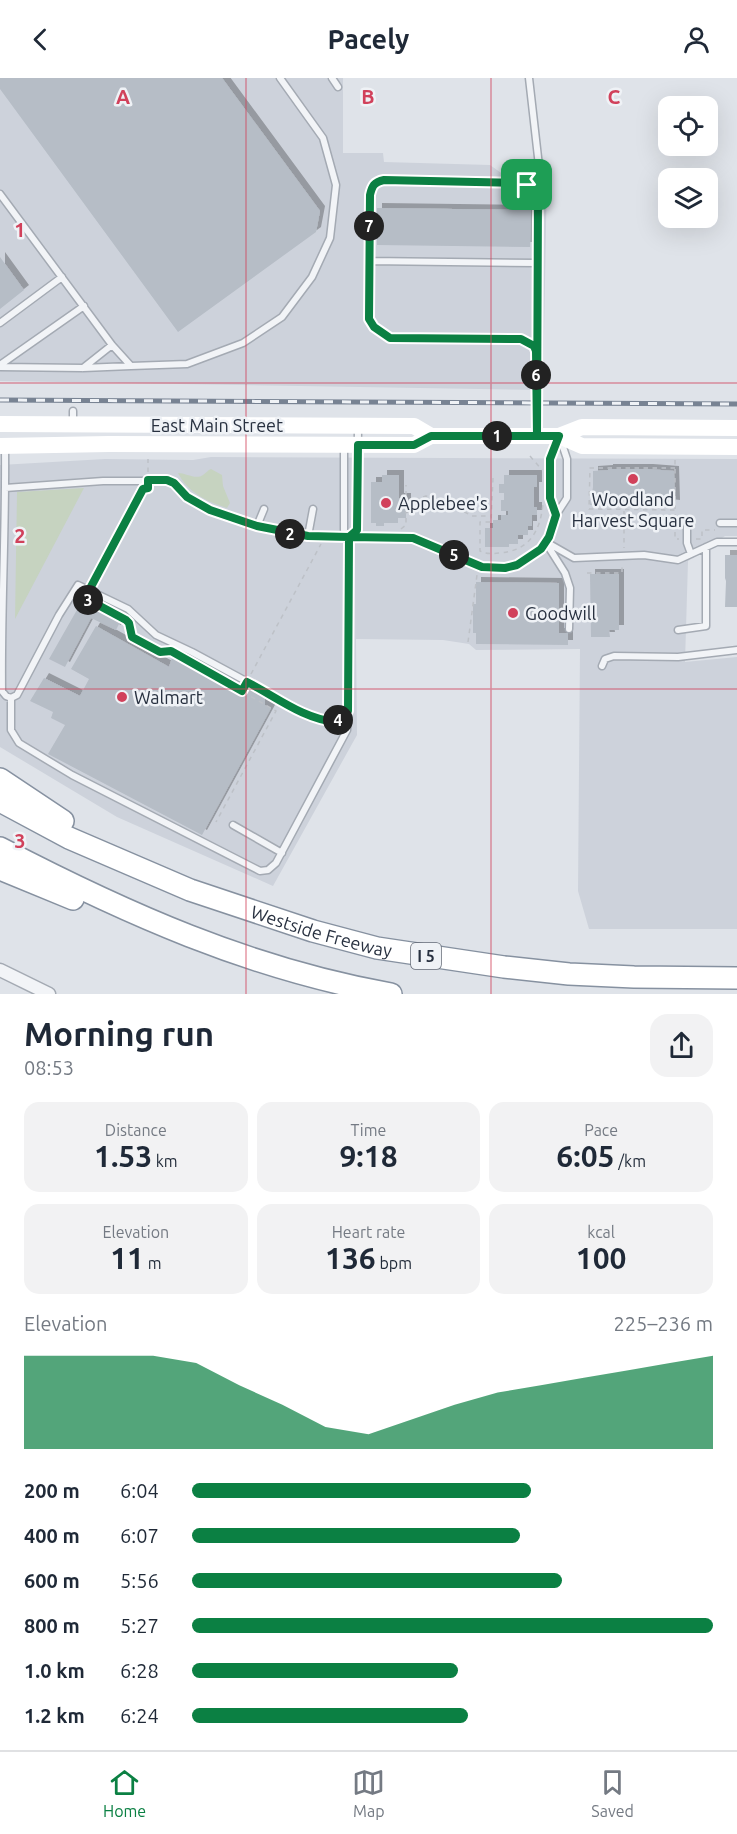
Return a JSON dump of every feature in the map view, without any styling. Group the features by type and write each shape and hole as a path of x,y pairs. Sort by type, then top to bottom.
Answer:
{"highway":[{"path":"0,779 129,865"},
{"name":"Westside Freeway","path":"0,801 69,838 190,890 313,931 377,948 504,968 569,974 737,978"},
{"path":"0,848 132,914 226,951"},
{"path":"0,869 58,894 226,951 330,981 391,994"}],"main road":[{"name":"East Main Street","path":"0,424 73,418 414,426 431,436"},
{"name":"East Main Street","path":"3,446 414,445 431,436 559,436 582,427 737,428"},
{"name":"East Main Street","path":"559,436 582,446 737,447"}],"street":[{"path":"0,970 50,994"}],"lane":[{"path":"0,366 83,368 187,364 243,343 282,317 312,278 330,238 336,185 323,138 280,78"},
{"path":"332,78 338,87"},
{"path":"529,78 539,166 535,189 538,195 537,436"},
{"path":"535,189 521,183 384,180 376,182 370,195 369,319 382,334 390,338 521,339 534,346 536,351"},
{"path":"0,194 112,345 131,366"},
{"path":"369,261 537,263"},
{"path":"0,323 62,277"},
{"path":"0,366 84,306"},
{"path":"83,368 112,345"},
{"path":"349,537 357,530 351,426"},
{"path":"10,698 11,730 20,743 54,765 261,871 268,870 282,853 347,730 349,537 344,530 351,426"},
{"path":"556,515 550,498 550,459 559,436"},
{"path":"5,488 167,480 174,483 187,497 210,510 257,526 308,536 413,538 480,566 505,568 517,565 541,549 549,537 556,515 567,498 567,459 559,436"},
{"path":"3,446 5,488 1,657 2,691 10,698"},
{"path":"257,526 264,508"},
{"path":"308,536 313,509"},
{"path":"720,526 737,523"},
{"path":"687,525 687,539 691,554"},
{"path":"546,542 574,558 644,555 678,560 717,542 737,542"},
{"path":"546,542 565,573 570,588 569,629"},
{"path":"678,630 706,626 706,547"},
{"path":"10,698 17,695 59,615 78,585 128,609 156,635 307,714 323,721 336,722 348,711"},
{"path":"602,666 605,659 614,656 678,657 737,650"},
{"path":"233,825 282,853"}],"path":[{"path":"530,456 543,470"},
{"path":"675,456 675,539 702,539 702,530 720,526"},
{"path":"89,590 143,489 148,488 148,458"},
{"path":"675,468 590,468 589,509 675,510"},
{"path":"493,478 491,522 480,522 480,551 486,554 519,549 529,541 538,530 542,517 543,495"},
{"path":"392,529 402,529 406,525 406,485"},
{"path":"406,503 426,496 439,498 472,516 491,516"},
{"path":"247,682 322,542 322,537"},
{"path":"468,642 476,577 480,566"},
{"path":"79,595 126,620 129,623 132,637 160,652 171,651"},
{"path":"181,657 276,711 216,822"}],"shaded area":[{"path":"0,78 343,78 343,153 383,153 384,162 490,165 504,175 547,174 543,390 0,381"},
{"path":"211,457 737,459 737,536 725,536 688,561 685,662 737,657 737,929 589,929 578,891 580,649 476,650 469,644 443,640 356,639 357,735 273,886 117,817 0,747 0,465 105,459 193,460"}],"green space":[{"path":"211,469 222,475 223,486 230,503 227,508 199,496 187,486 178,473 197,477"},
{"path":"84,488 15,619 17,492"}],"building":[{"path":"0,78 222,78 320,211 316,232 178,332 0,89"},
{"path":"377,208 531,210 530,247 377,245"},
{"path":"0,257 24,290 0,309"},
{"name":"Woodland Harvest Square","path":"608,469 674,471 675,505 658,503 658,500 642,499 608,500 608,503 590,505 593,471"},
{"path":"382,475 399,475 399,498 406,498 406,518 398,518 398,523 384,523 384,526 376,526 376,523 371,523 371,482 382,482"},
{"path":"504,475 537,475 537,487 534,487 534,507 537,507 537,515 532,515 532,526 528,526 528,535 518,535 518,544 509,544 509,547 485,547 485,528 493,528 493,520 501,520 501,515 508,515 508,511 501,511 501,500 504,500 504,493 499,493 499,484 504,484"},
{"path":"725,555 737,555 737,607 725,607"},
{"path":"590,574 619,574 619,630 609,630 610,637 591,637"},
{"path":"476,582 559,583 559,633 568,633 568,645 476,644 476,633 473,633 473,604 476,604"},
{"path":"82,601 120,622 116,630 91,618 65,667 49,659"},
{"path":"96,626 169,667 173,655 225,683 232,682 265,698 265,705 271,708 202,835 48,754 65,725 51,718 53,712 30,701 44,678 80,696 89,679 71,669"}],"railway":[{"path":"0,400 737,404"}],"place":[{"name":"Woodland Harvest Square","path":"633,479"},
{"name":"Applebee's","path":"386,503"},
{"name":"Goodwill","path":"513,613"},
{"name":"Walmart","path":"122,697"}],"route":[{"path":"527,185 384,180 376,182 370,195 369,319 374,327 390,338 521,339 534,346 536,351 537,436 559,436 550,459 550,498 556,515 549,537 541,549 517,565 493,568 482,567 413,538 349,537 348,711 336,722 323,721 307,714 247,682 242,691 171,651 160,652 132,637 129,623 126,620 85,598 143,489 148,488 148,480 167,480 174,483 187,497 210,510 257,526 308,536 349,537 357,530 358,445 414,445 431,436 537,436 538,195 535,189 527,185"}]}
